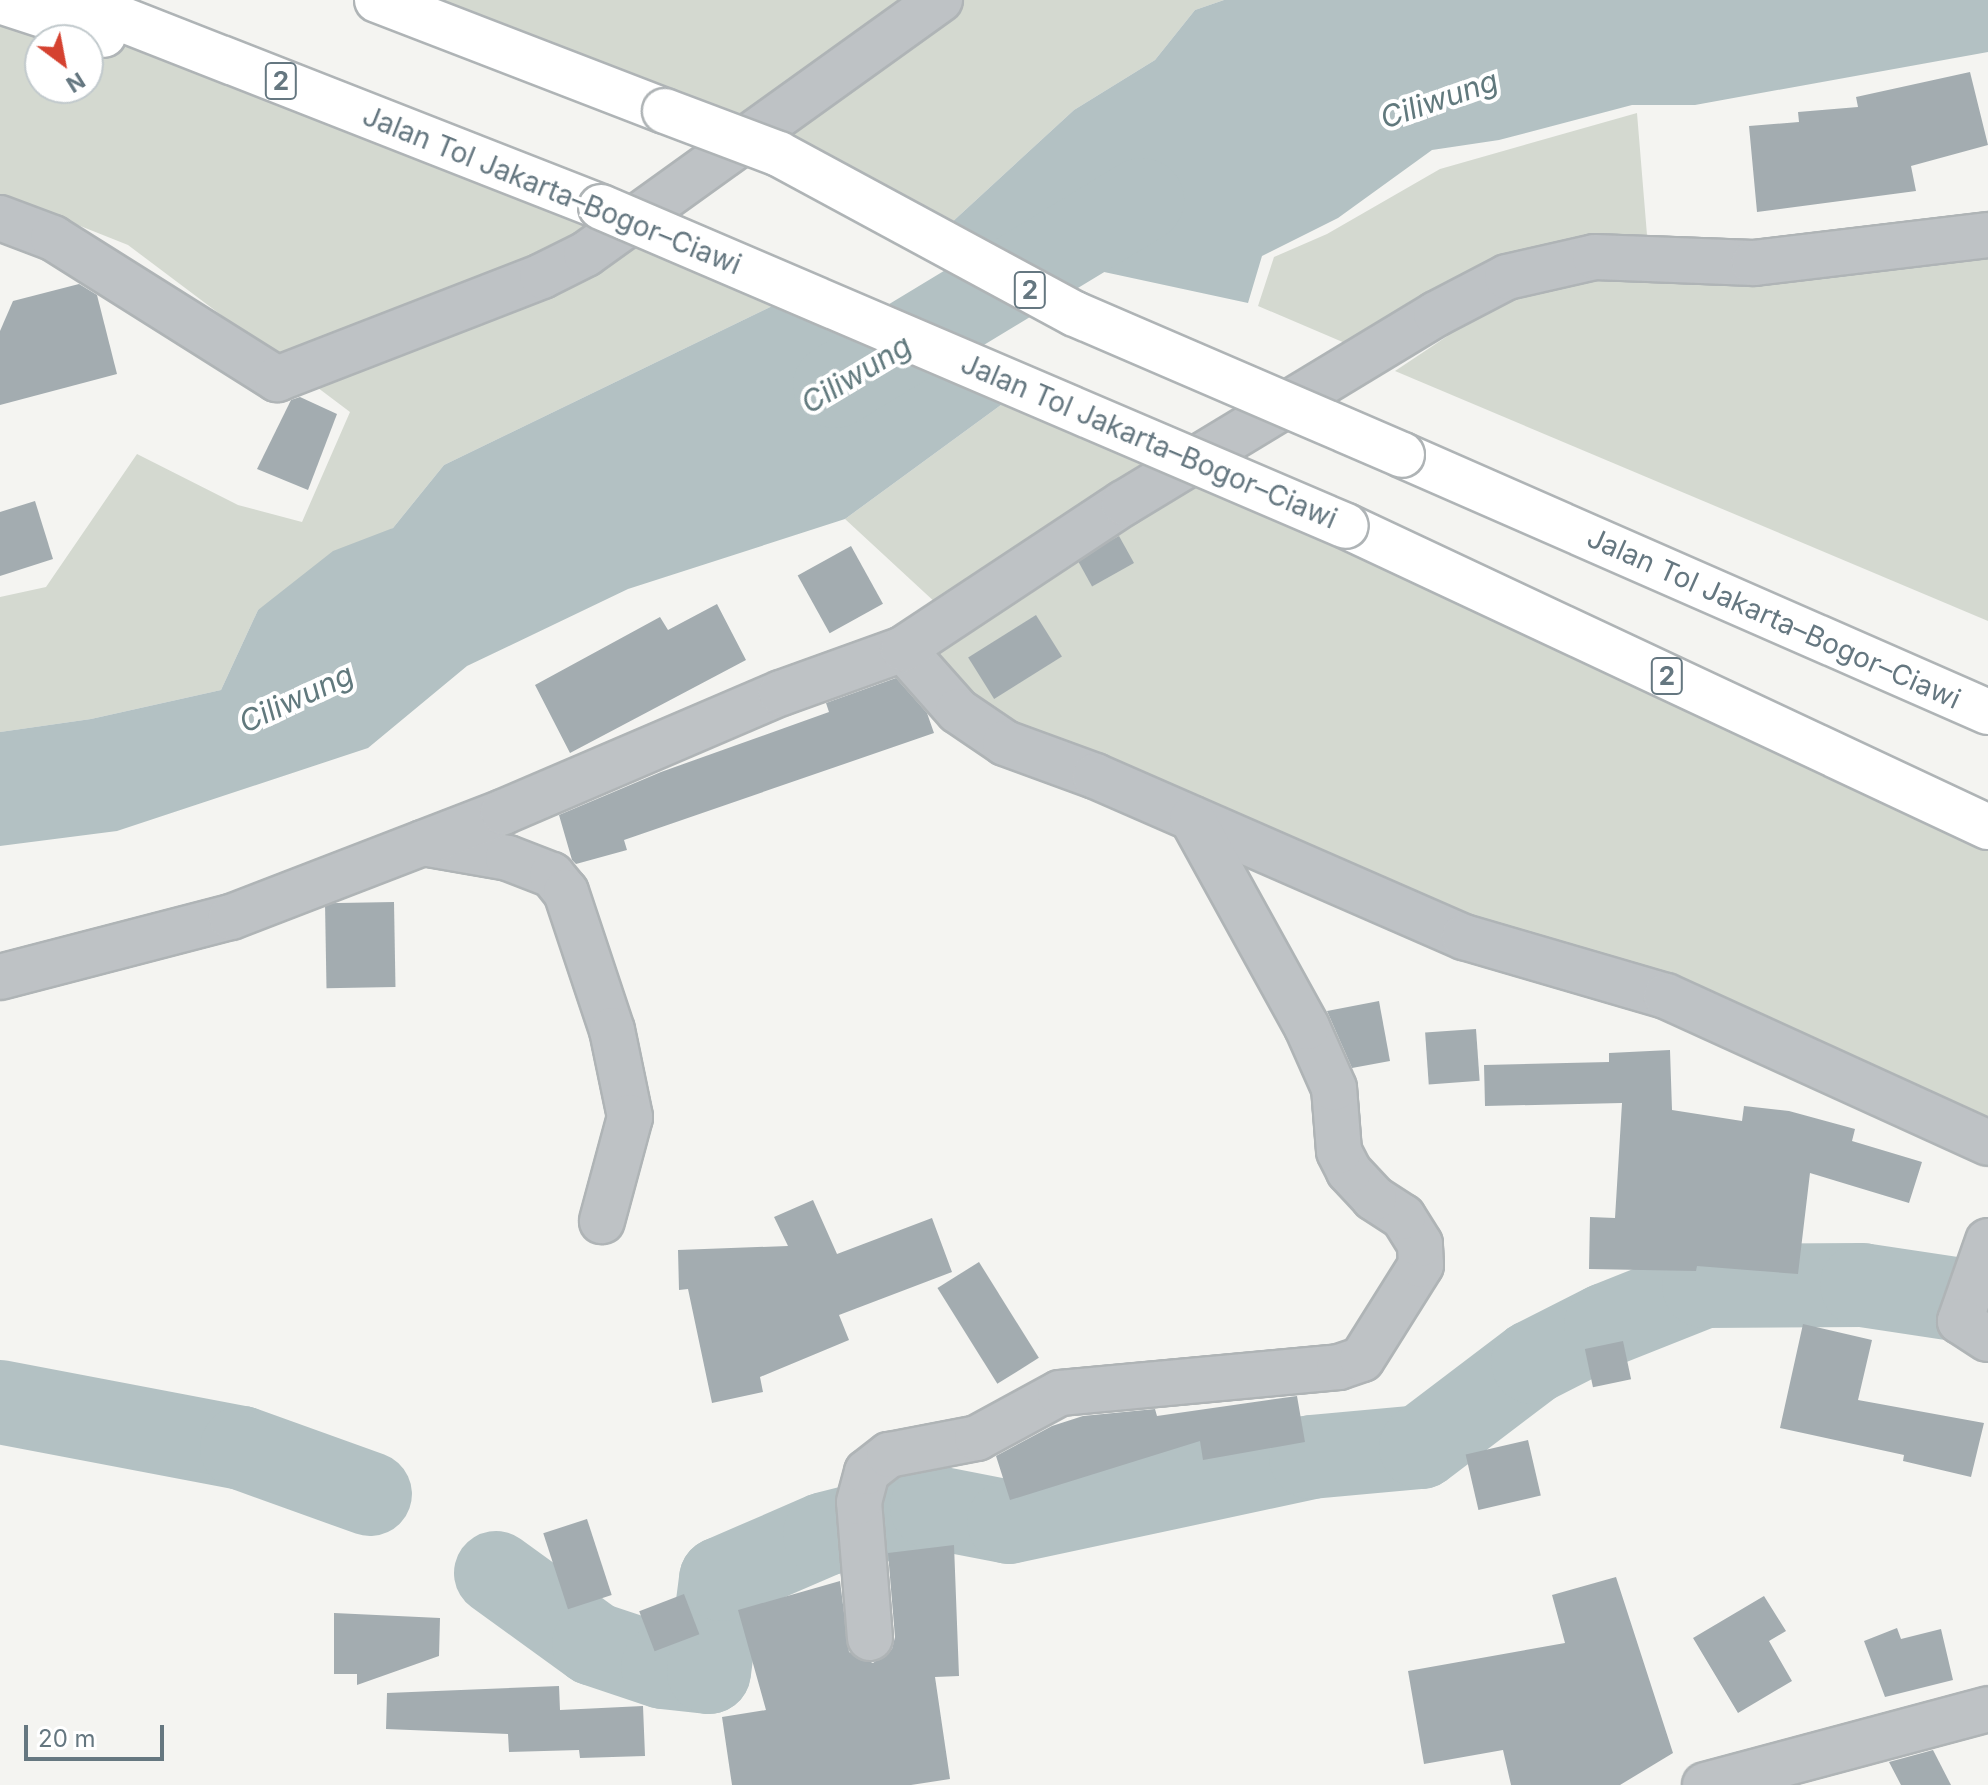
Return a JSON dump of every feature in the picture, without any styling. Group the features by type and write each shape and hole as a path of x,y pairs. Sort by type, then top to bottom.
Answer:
{"highway":[{"name":"Jalan Tol Jakarta–Bogor–Ciawi","path":"73,0 601,207 1346,526 1988,827"},
{"name":"Jalan Tol Jakarta–Bogor–Ciawi","path":"377,0 779,154 1075,314 1988,712"},
{"path":"0,1 126,41 189,46"}],"street":[{"path":"0,218 53,238 277,379 528,282 586,254 940,0"},
{"path":"0,977 231,917 423,843 781,693 903,649 1147,489 1436,314 1507,277 1595,257 1754,263 1988,235"},
{"path":"903,649 958,711 1005,743 1192,819 1464,937 1666,996 1988,1143"},
{"path":"870,1638 859,1502 867,1472 889,1455 977,1438 1060,1393 1339,1367 1362,1359 1421,1265 1420,1244 1403,1217 1374,1198 1349,1171 1339,1151 1334,1088 1307,1027 1192,819"},
{"path":"423,843 508,858 552,875 566,892 612,1030 630,1117 602,1221"},
{"path":"1974,1330 1985,1251"},
{"path":"1705,1785 1988,1709"}],"shaded area":[{"path":"378,0 1224,0 1195,10 1155,60 1074,110 937,236"},
{"path":"0,1 82,24 24,24 24,104 104,104 104,30 161,46 801,292 444,465 393,528 258,610 221,690 91,719 0,732 0,597 46,587 137,454 238,505 302,522 350,412 128,245 0,194"},
{"path":"1637,113 1647,235 1547,249 1366,352 1258,306 1274,257 1327,234 1440,169"},
{"path":"1988,215 1988,621 1395,371 1476,317 1584,269"},
{"path":"1024,388 1988,829 1988,1143 1005,743 903,649 951,617 845,519"}],"water":[{"path":"1224,0 1988,0 1988,52 1695,105 1632,105 1499,140 1432,150 1338,218 1262,256 1248,303 937,236 1074,110 1155,60 1195,10"},
{"path":"801,292 1024,388 845,519 628,589 467,666 368,748 117,831 0,846 0,732 91,719 221,690 258,610 333,551 393,528 444,465"},
{"path":"1892,1272 1988,1286 1988,1327 1899,1311 1884,1297"}],"building":[{"path":"1970,72 1988,145 1911,166 1916,191 1757,212 1749,126 1799,122 1798,112 1858,107 1856,97"},
{"path":"79,284 97,295 117,374 0,405 0,331 13,301"},
{"path":"300,397 337,414 308,490 257,469 291,400"},
{"path":"35,501 53,559 0,576 0,512"},
{"path":"1119,536 1134,563 1092,586 1077,559"},
{"path":"851,546 883,604 830,633 798,576"},
{"path":"717,604 746,660 570,753 535,685 660,617 668,630"},
{"path":"1036,615 1062,657 994,699 968,657"},
{"path":"896,678 927,713 934,733 624,840 627,850 576,864 572,860 559,815 661,772 829,712 826,703"},
{"path":"394,902 395,987 326,988 325,903"},
{"path":"1379,1001 1390,1061 1352,1068 1327,1011"},
{"path":"1476,1029 1480,1081 1429,1084 1425,1033"},
{"path":"1670,1050 1672,1110 1742,1121 1744,1106 1789,1111 1855,1129 1852,1141 1922,1162 1909,1203 1810,1173 1798,1274 1697,1266 1696,1271 1589,1269 1590,1217 1615,1218 1622,1103 1485,1106 1484,1065 1609,1062 1609,1053"},
{"path":"813,1200 837,1254 932,1218 952,1272 839,1315 849,1340 760,1377 763,1392 712,1403 688,1289 679,1290 678,1250 788,1246 774,1217"},
{"path":"979,1262 1039,1358 997,1384 937,1288"},
{"path":"1803,1324 1872,1340 1858,1400 1984,1423 1971,1477 1903,1461 1904,1455 1780,1428"},
{"path":"1623,1341 1631,1379 1593,1387 1585,1349"},
{"path":"1297,1396 1305,1442 1203,1460 1200,1441 1010,1500 996,1456 1052,1426 1083,1416 1155,1409 1157,1416"},
{"path":"1528,1440 1541,1496 1478,1510 1466,1454"},
{"path":"587,1519 612,1595 568,1609 543,1533"},
{"path":"954,1545 959,1676 935,1677 950,1779 911,1785 732,1785 722,1717 766,1710 738,1610 840,1581 849,1652 873,1663 892,1649 895,1637 888,1553"},
{"path":"1616,1577 1673,1753 1620,1785 1511,1785 1503,1750 1424,1764 1408,1671 1565,1643 1552,1595"},
{"path":"684,1594 699,1634 655,1651 639,1611"},
{"path":"1764,1596 1786,1631 1769,1641 1792,1681 1738,1713 1693,1638"},
{"path":"334,1613 440,1618 439,1656 357,1685 357,1674 334,1674"},
{"path":"1897,1628 1901,1639 1941,1629 1953,1680 1885,1697 1864,1641"},
{"path":"559,1686 560,1710 643,1706 645,1756 580,1758 579,1750 509,1752 508,1734 386,1729 387,1693"},
{"path":"1933,1750 1951,1785 1901,1785 1889,1762"}],"waterway":[{"name":"Ciliwung","path":"835,386 1142,200"},
{"path":"496,1573 594,1644 663,1667 709,1672 721,1579 825,1534 932,1507 1009,1522 1311,1457 1421,1447 1533,1362 1606,1325 1704,1286 1862,1285 1988,1304"},
{"path":"0,1402 242,1448 370,1494"}]}
